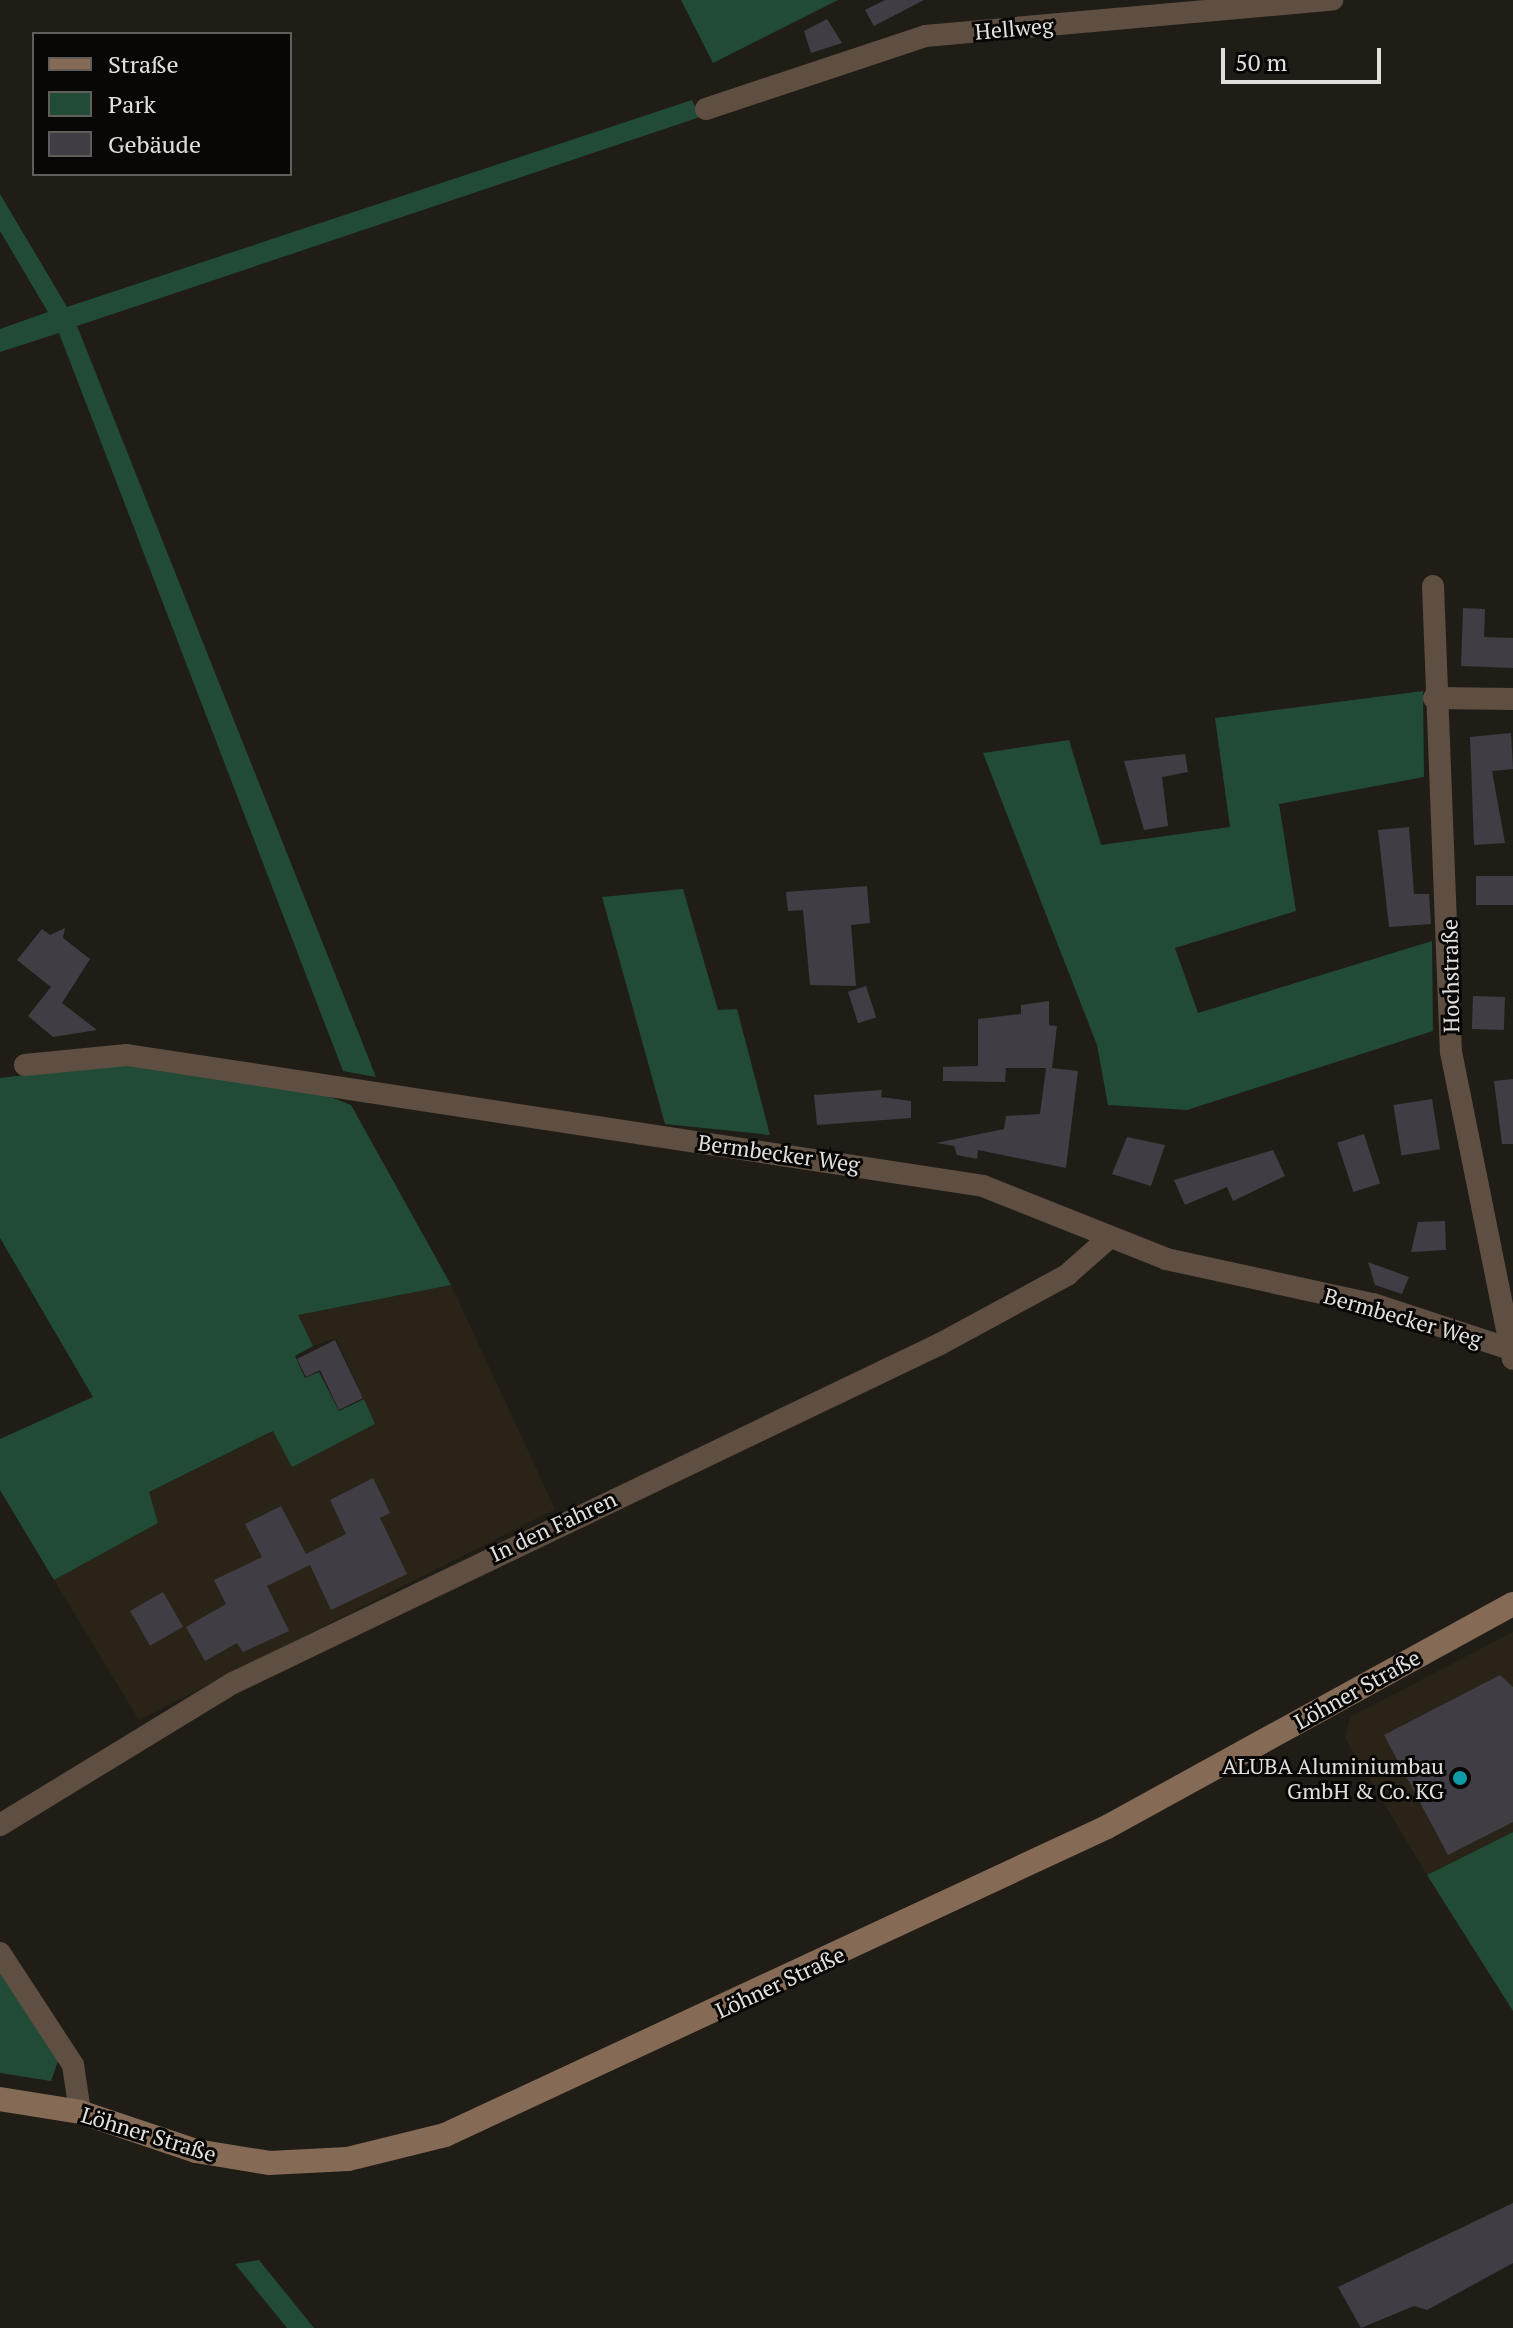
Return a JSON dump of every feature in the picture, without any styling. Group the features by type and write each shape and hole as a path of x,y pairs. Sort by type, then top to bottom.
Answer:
{"main road":[{"name":"Löhner Straße","path":"0,2099 80,2112 196,2151 269,2163 348,2159 445,2135 1107,1827 1513,1604"}],"street":[{"name":"Hellweg","path":"706,109 925,36 1332,0"},
{"name":"Hochstraße","path":"1433,586 1434,698 1451,1052 1512,1353"},
{"path":"1434,698 1513,699"},
{"name":"Bermbecker Weg","path":"25,1065 127,1055 901,1171 983,1186 1166,1259 1373,1304 1512,1353"},
{"name":"In den Fahren","path":"0,1825 233,1683 940,1344 1067,1275 1110,1237"},
{"path":"0,1953 73,2065 80,2112"}],"shaded area":[{"path":"451,1285 555,1509 139,1720 54,1580 158,1523 149,1492 274,1431 292,1466 375,1424 336,1338 313,1346 298,1315"},
{"path":"1513,1632 1513,1832 1427,1875 1345,1738 1350,1717"}],"green space":[{"path":"681,0 838,0 713,63"},
{"path":"692,100 700,117 77,326 376,1077 343,1071 59,333 0,352 0,329 48,312 0,231 0,194 67,307"},
{"path":"1423,691 1424,777 1279,804 1296,911 1175,948 1198,1013 1432,941 1433,1031 1187,1110 1108,1105 1097,1045 983,753 1069,740 1101,845 1230,827 1215,718"},
{"path":"683,889 718,1010 737,1009 770,1135 665,1124 602,897"},
{"path":"116,1064 315,1091 351,1105 451,1285 298,1315 313,1346 295,1356 305,1378 319,1372 339,1411 364,1399 375,1424 292,1467 273,1431 149,1492 158,1523 54,1580 0,1490 0,1439 93,1397 0,1238 0,1078"},
{"path":"1513,1832 1513,2011 1427,1875"},
{"path":"0,1966 58,2061 51,2081 0,2073"},
{"path":"259,2260 314,2328 287,2328 235,2264"}],"building":[{"path":"885,0 924,0 874,26 865,10"},
{"path":"827,19 842,43 811,53 804,31"},
{"path":"1463,608 1485,609 1484,637 1513,638 1513,668 1461,666"},
{"path":"1511,733 1513,769 1492,771 1505,843 1474,845 1470,737"},
{"path":"1185,754 1188,772 1162,777 1168,826 1144,830 1124,761"},
{"path":"1409,827 1414,894 1429,894 1431,924 1389,927 1378,830"},
{"path":"1476,876 1513,876 1513,905 1476,905"},
{"path":"867,886 870,923 851,925 856,986 810,985 803,910 788,911 786,892"},
{"path":"65,928 63,938 90,959 62,1003 97,1030 53,1037 28,1016 51,987 17,960 42,929 50,935"},
{"path":"866,986 876,1017 858,1023 848,992"},
{"path":"1473,996 1505,997 1504,1030 1472,1029"},
{"path":"1049,1001 1049,1025 1057,1026 1052,1068 1078,1071 1066,1168 978,1150 977,1159 957,1155 954,1146 936,1143 1004,1129 1006,1116 1040,1114 1046,1068 1006,1068 1005,1082 943,1081 943,1067 978,1066 978,1019 1021,1014 1021,1005"},
{"path":"1513,1079 1513,1144 1502,1144 1494,1081"},
{"path":"882,1090 881,1097 911,1101 911,1118 817,1125 814,1095"},
{"path":"1432,1099 1440,1149 1401,1155 1393,1105"},
{"path":"1364,1134 1380,1183 1353,1192 1337,1143"},
{"path":"1127,1137 1165,1145 1151,1186 1112,1174"},
{"path":"1273,1150 1285,1176 1233,1201 1227,1187 1185,1205 1174,1180"},
{"path":"1445,1221 1446,1250 1411,1252 1418,1222"},
{"path":"1368,1262 1409,1277 1402,1294 1375,1285"},
{"path":"335,1340 363,1398 339,1410 320,1370 306,1377 297,1359"},
{"path":"373,1478 390,1513 380,1518 407,1574 331,1610 310,1565 267,1586 289,1631 243,1652 237,1643 205,1661 186,1627 226,1604 214,1580 262,1557 245,1524 281,1506 306,1554 346,1534 330,1500"},
{"path":"163,1592 183,1627 150,1646 130,1611"},
{"name":"ALUBA Aluminiumbau GmbH & Co. KG","path":"1500,1675 1513,1687 1513,1822 1448,1855 1384,1735"},
{"path":"1513,2203 1513,2263 1427,2310 1414,2306 1361,2328 1338,2287"}],"place":[{"name":"ALUBA Aluminiumbau GmbH & Co. KG","path":"1460,1778"}]}
